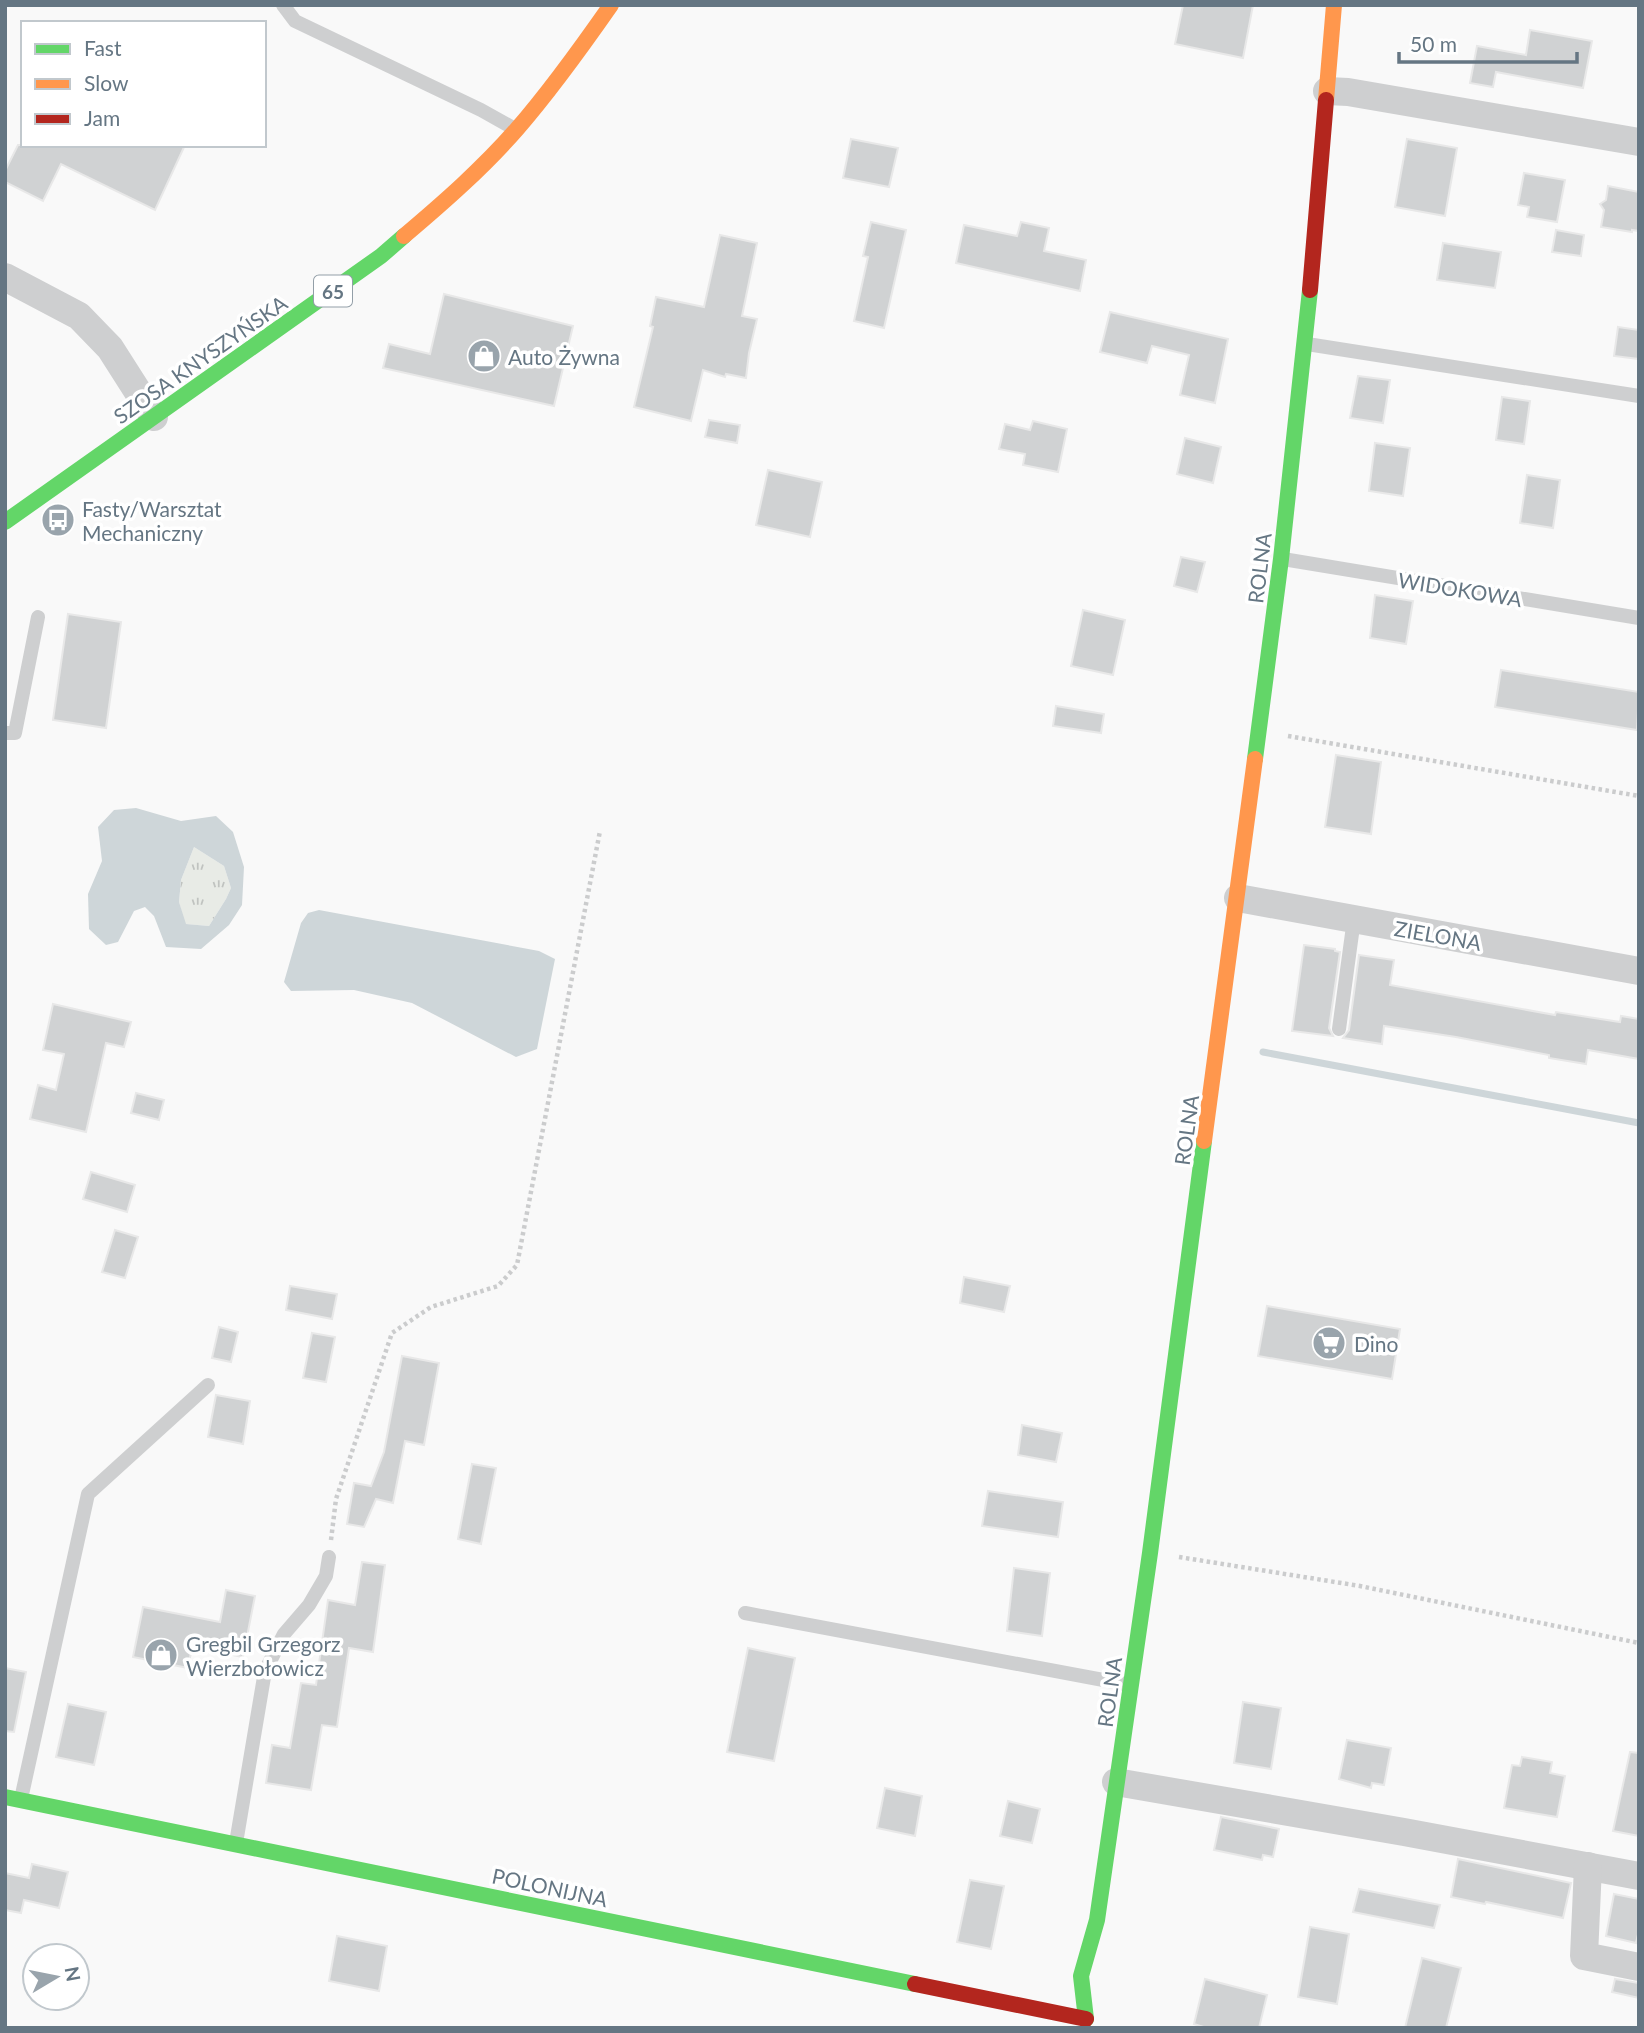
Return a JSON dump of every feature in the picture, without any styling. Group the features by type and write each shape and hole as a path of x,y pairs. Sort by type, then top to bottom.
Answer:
{"street":[{"name":"SZOSA KNYSZYŃSKA","path":"5,522 381,257 446,200 516,130 575,57 611,5"},
{"name":"ROLNA","path":"1085,2023 1081,1976 1097,1920 1150,1553 1281,559 1305,344 1334,5"},
{"path":"1327,91 1348,92 1639,142"},
{"path":"5,277 79,316 110,348 154,417"},
{"name":"ZIELONA","path":"1238,898 1639,971"},
{"path":"1116,1782 1390,1829 1639,1876"},
{"name":"POLONIJNA","path":"13,1799 1085,2023"},
{"path":"1588,1866 1584,1956 1639,1966"},
{"name":"ROLNA","path":"1085,2023 1098,1973 1097,1920"}],"lane":[{"path":"283,5 295,21 481,110 516,130"},
{"path":"1305,344 1639,396"},
{"name":"WIDOKOWA","path":"1281,559 1639,618"},
{"path":"5,733 15,733 38,617"},
{"path":"1339,1030 1354,919"},
{"path":"13,1799 88,1494 208,1385"},
{"path":"236,1845 265,1671 284,1634 309,1605 326,1576 330,1557"},
{"path":"745,1614 1131,1685"}],"path":[{"path":"1259,732 1639,796"},
{"path":"330,1557 336,1499 392,1332 431,1307 498,1286 517,1265 600,831"},
{"path":"1150,1553 1360,1586 1639,1643"}],"green space":[{"path":"194,847 224,866 231,888 209,926 185,924 179,902 181,880"}],"shaded area":[{"path":"136,808 181,821 216,816 233,832 244,867 242,905 229,925 201,949 166,947 154,916 145,907 134,911 118,942 106,945 89,929 88,894 102,861 98,827 114,810","holes":["194,847 224,866 231,888 209,926 186,924 179,902 181,880"]},
{"path":"319,910 539,951 555,959 537,1049 516,1057 412,1003 354,990 291,991 284,982 301,923 308,913"}],"building":[{"path":"1183,5 1253,5 1243,58 1175,44"},
{"path":"1530,30 1592,41 1583,88 1496,72 1493,87 1470,83 1477,46 1526,55"},
{"path":"851,139 898,148 889,187 843,178"},
{"path":"1407,139 1457,148 1445,216 1395,207"},
{"path":"18,145 184,147 155,210 61,164 43,201 5,182 5,171"},
{"path":"1524,173 1565,180 1557,222 1527,217 1529,207 1518,205"},
{"path":"1608,186 1639,192 1639,231 1601,227 1604,210 1600,204 1606,200"},
{"path":"871,222 906,230 884,328 854,321 868,257 863,256"},
{"path":"1021,222 1049,228 1044,251 1086,260 1080,291 956,263 964,225 1017,236"},
{"path":"1556,230 1584,235 1581,256 1552,252"},
{"path":"720,235 757,243 742,316 757,319 746,378 726,374 725,377 703,370 691,421 634,407 653,327 650,326 656,297 704,307"},
{"path":"1443,243 1501,252 1495,288 1437,280"},
{"path":"444,294 573,326 554,406 383,368 389,344 430,354"},
{"path":"1110,312 1228,339 1215,403 1180,395 1189,355 1152,346 1147,363 1100,352"},
{"path":"1618,327 1639,330 1639,359 1614,356"},
{"path":"1358,376 1390,380 1383,423 1350,418"},
{"path":"1502,397 1530,401 1524,444 1496,440"},
{"path":"709,420 740,425 737,443 705,437"},
{"path":"1033,421 1067,429 1058,472 1023,465 1025,454 999,449 1005,424 1030,430"},
{"path":"1185,438 1221,447 1213,483 1177,474"},
{"path":"1375,443 1410,448 1403,496 1369,491"},
{"path":"768,470 822,482 810,537 756,525"},
{"path":"1527,475 1560,480 1553,528 1520,523"},
{"path":"1181,557 1205,562 1197,592 1174,586"},
{"path":"1375,595 1413,601 1406,644 1370,638"},
{"path":"1083,610 1125,620 1113,675 1071,666"},
{"path":"68,614 121,622 106,728 53,720"},
{"path":"1501,670 1639,692 1637,730 1495,707"},
{"path":"1056,706 1104,714 1101,733 1053,726"},
{"path":"1336,755 1381,762 1371,834 1325,827"},
{"path":"1304,945 1340,952 1329,1028 1333,1036 1292,1031"},
{"path":"1359,955 1394,960 1390,985 1555,1015 1556,1012 1620,1022 1621,1016 1639,1019 1639,1059 1588,1050 1586,1064 1456,1037 1384,1026 1382,1044 1343,1038 1349,1030"},
{"path":"53,1004 131,1022 124,1047 106,1043 86,1132 30,1119 38,1085 56,1090 64,1054 43,1050"},
{"path":"136,1093 164,1100 159,1120 131,1113"},
{"path":"91,1172 135,1185 127,1212 83,1199"},
{"path":"115,1230 138,1237 125,1278 102,1272"},
{"path":"964,1277 1010,1286 1004,1312 960,1303"},
{"path":"290,1286 337,1294 332,1319 286,1310"},
{"name":"Dino","path":"1267,1306 1400,1329 1392,1379 1258,1356"},
{"path":"219,1327 238,1332 231,1362 212,1358"},
{"path":"312,1333 335,1337 326,1382 303,1378"},
{"path":"402,1356 439,1363 424,1445 405,1441 393,1503 376,1499 364,1527 347,1524 354,1483 371,1486 384,1452"},
{"path":"216,1395 250,1401 243,1444 208,1437"},
{"path":"1022,1425 1062,1433 1056,1462 1018,1455"},
{"path":"472,1464 496,1468 481,1544 458,1539"},
{"path":"988,1491 1063,1502 1058,1537 982,1526"},
{"path":"362,1562 385,1565 373,1652 349,1648 337,1727 322,1725 311,1790 266,1783 272,1745 290,1748 301,1683 316,1685 328,1600 355,1605"},
{"path":"1014,1568 1050,1573 1042,1636 1007,1631"},
{"path":"226,1590 255,1596 243,1657 192,1647 188,1668 133,1657 143,1607 220,1622"},
{"path":"748,1648 795,1658 774,1761 727,1752"},
{"path":"5,1668 26,1672 14,1732 5,1731"},
{"path":"1243,1702 1281,1708 1271,1769 1234,1763"},
{"path":"68,1704 106,1712 94,1765 56,1757"},
{"path":"1347,1740 1391,1748 1384,1785 1372,1783 1371,1788 1339,1779"},
{"path":"1630,1752 1639,1753 1639,1836 1613,1831"},
{"path":"1522,1757 1552,1762 1550,1773 1565,1776 1557,1817 1504,1808 1512,1765 1520,1766"},
{"path":"885,1788 922,1796 915,1836 877,1828"},
{"path":"1008,1801 1040,1809 1032,1843 1000,1836"},
{"path":"1221,1817 1279,1829 1273,1857 1263,1855 1262,1860 1214,1850"},
{"path":"1458,1859 1571,1883 1563,1918 1451,1897"},
{"path":"32,1864 68,1872 59,1908 24,1900 21,1913 5,1910 5,1873 29,1878"},
{"path":"970,1880 1004,1886 991,1949 957,1942"},
{"path":"1359,1889 1440,1905 1434,1928 1353,1912"},
{"path":"1614,1894 1639,1899 1639,1930 1636,1943 1606,1936"},
{"path":"1310,1927 1349,1934 1337,2004 1298,1997"},
{"path":"337,1936 387,1946 379,1991 329,1981"},
{"path":"1422,1958 1461,1968 1446,2028 1405,2028"},
{"path":"1205,1979 1267,1995 1259,2028 1207,2028 1194,2024"},
{"path":"1615,1979 1639,1983 1639,1998 1612,1992"}],"waterway":[{"path":"1263,1052 1639,1123"}],"traffic: fast":[{"path":"5,522 381,256 404,236"},
{"path":"1255,759 1281,559 1310,290"},
{"path":"1086,2019 1081,1976 1097,1920 1150,1553 1204,1141"},
{"path":"5,1797 915,1984"}],"traffic: slow":[{"path":"404,236 477,171 517,129 566,68 611,5"},
{"path":"1326,100 1334,5"},
{"path":"1204,1141 1255,759"}],"traffic: jam":[{"path":"1310,290 1326,100"},
{"path":"915,1984 1086,2019"}],"place":[{"name":"Auto Żywna","path":"484,356"},
{"name":"Fasty/Warsztat Mechaniczny","path":"58,520"},
{"name":"Dino","path":"1329,1343"},
{"name":"Gregbil Grzegorz Wierzbołowicz","path":"161,1655"}]}
